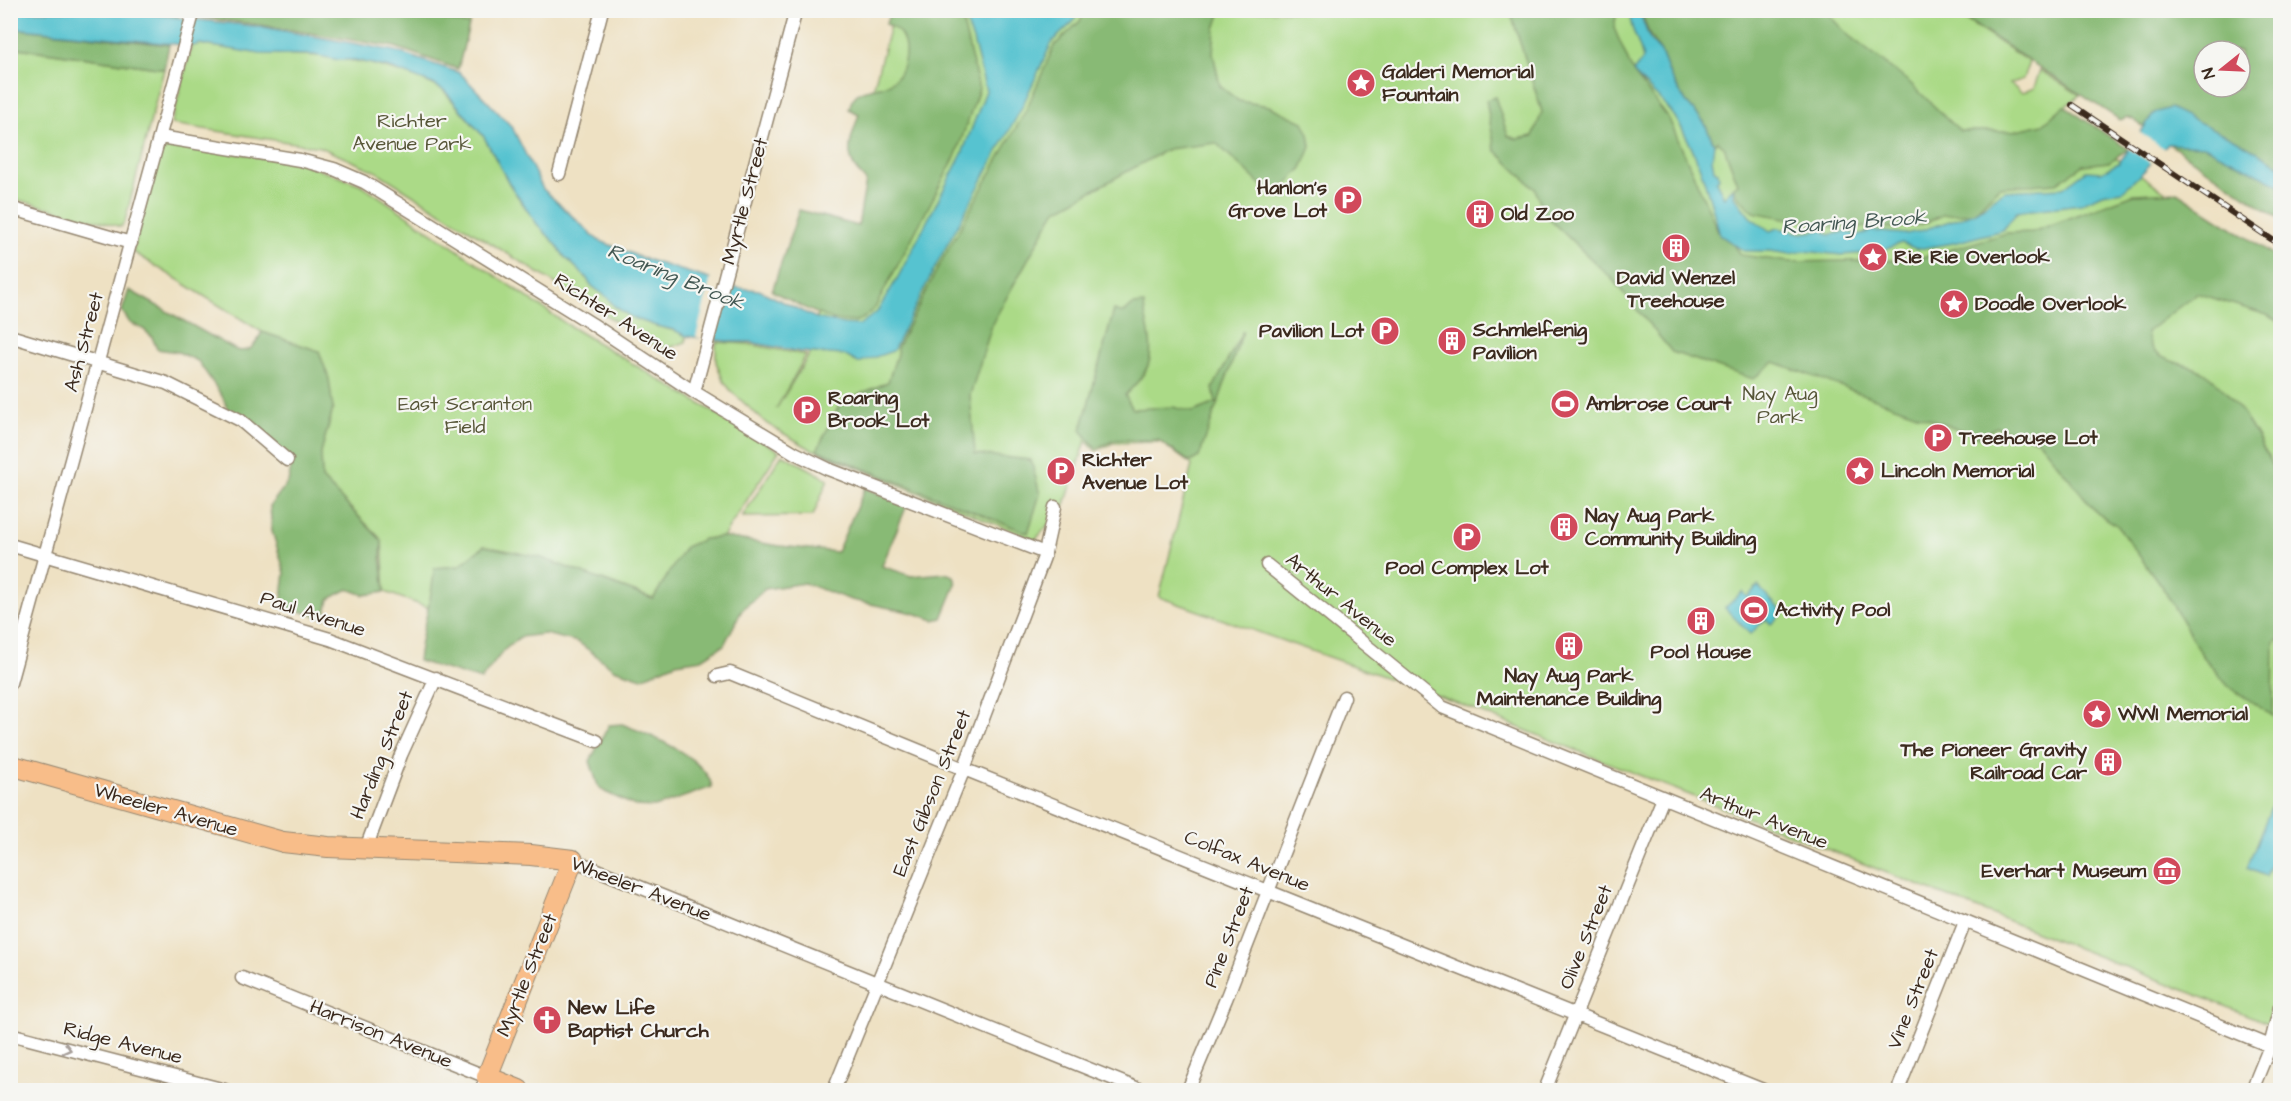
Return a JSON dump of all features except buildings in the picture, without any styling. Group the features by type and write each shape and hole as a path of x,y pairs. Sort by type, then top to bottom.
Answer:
{"main road":[{"name":"Wheeler Avenue","path":"10,765 272,840 305,845 531,855 573,860"},
{"name":"Myrtle Street","path":"484,1084 573,860"},
{"name":"Harrison Avenue","path":"484,1084 519,1090"}],"street":[{"path":"559,174 602,10"},
{"name":"Myrtle Street","path":"694,392 796,10"},
{"name":"Ash Street","path":"10,683 193,14"},
{"name":"Richter Avenue","path":"160,137 300,160 349,175 592,324 694,392 795,453 828,469 1045,553"},
{"path":"10,208 131,243"},
{"path":"10,336 166,383 240,420 287,460"},
{"name":"East Gibson Street","path":"834,1090 964,769 1045,553 1055,507"},
{"name":"Paul Avenue","path":"10,545 330,639 597,741"},
{"name":"Arthur Avenue","path":"1267,565 1442,707 2275,1048"},
{"name":"Colfax Avenue","path":"717,676 730,673 1763,1090"},
{"name":"Harding Street","path":"366,848 401,755 436,678"},
{"name":"Pine Street","path":"1188,1090 1344,697"},
{"name":"Olive Street","path":"1545,1090 1664,798"},
{"name":"Wheeler Avenue","path":"573,860 1141,1090"},
{"name":"Vine Street","path":"1898,1090 1965,922"},
{"name":"Harrison Avenue","path":"242,978 484,1084"},
{"path":"2252,1090 2275,1048 2280,1007"},
{"name":"Ridge Avenue","path":"10,1035 225,1090"}],"green space":[{"path":"179,10 178,17 121,11"},
{"path":"202,10 426,11 426,15 469,25 458,69 395,47 199,17"},
{"path":"426,11 473,11 469,25 426,15"},
{"path":"890,11 966,11 961,15 979,89 956,155 875,308 860,320 850,322 815,313 772,291 799,210 858,226 866,181 850,157 851,142 859,114 849,109 856,95 890,83 902,68 905,47 899,32 886,24"},
{"name":"Nay Aug Park","path":"894,11 1952,11 2029,62 2023,79 2010,84 2022,93 2034,88 2040,70 2080,95 2054,115 2280,271 2280,1028 1444,698 1159,597 1192,465 1160,442 1113,443 1096,451 1086,441 1064,507 1035,540 809,448 767,424 731,391 723,380 716,362 716,342 748,344 806,355 776,409 809,355 835,232 879,246 897,176 853,164"},
{"path":"1085,11 1221,11 1215,29 1213,53 1220,86 1239,101 1269,106 1303,122 1309,134 1311,147 1302,168 1274,197 1216,143 1168,149 1055,211 993,322 970,395 975,454 1031,460 1040,494 1028,533 817,450 841,402 888,382 897,348 942,260 1026,110 1054,46 1080,21"},
{"path":"1510,11 1617,11 1614,28 1633,72 1669,119 1720,235 1734,244 1741,255 1789,262 1901,260 1928,256 2007,233 2032,232 2134,194 2177,192 2280,259 2280,322 2267,315 2197,293 2147,332 2155,352 2172,361 2200,370 2220,386 2259,440 2280,487 2282,497 2280,638 2274,642 2273,716 2228,686 2202,655 2164,590 2117,525 2097,513 2038,440 1996,427 1980,437 1774,362 1753,379 1672,352 1612,279 1545,215 1535,189 1495,150 1486,100 1495,97 1508,136 1517,139 1533,136 1542,112"},
{"path":"1641,11 1825,11 1848,35 1909,82 1960,131 2012,131 2043,124 2064,106 2128,149 2109,162 2083,165 2057,183 1999,187 1974,213 1943,215 1921,225 1897,228 1834,227 1753,212 1733,188 1738,184 1724,147 1718,141 1714,144 1704,122 1686,102 1671,78 1661,52 1650,36"},
{"path":"1953,11 2280,11 2280,219 2127,117 2120,120"},
{"path":"11,28 169,45 164,69 11,47"},
{"name":"Richter Avenue Park","path":"192,45 260,53 321,56 368,63 416,77 442,89 484,137 510,185 537,224 592,286 608,298 614,306 631,317 684,333 686,342 669,348 652,344 377,172 320,147 171,124"},
{"path":"11,47 164,69 125,221 121,227 11,198"},
{"name":"East Scranton Field","path":"172,147 290,159 362,185 568,325 779,451 723,537 704,539 653,599 605,581 484,546 459,566 435,568 434,590 429,608 385,592 382,540 322,479 321,452 333,409 319,351 262,332 133,252 158,151"},
{"path":"129,290 236,350 249,349 262,332 319,351 329,379 333,409 321,452 322,479 382,541 381,555 385,592 364,595 348,589 329,599 325,618 281,606 285,573 272,531 270,506 288,482 293,460 229,412 222,396 198,361 178,352 157,349 152,337 143,329 130,323 122,311"},
{"path":"1144,304 1151,349 1145,372 1125,395 1133,409 1173,407 1193,412 1216,403 1213,388 1243,331 1199,457 1190,462 1158,440 1115,440 1096,448 1081,430 1114,310 1124,313 1133,305"},
{"path":"782,454 828,479 813,516 742,517"},
{"path":"865,488 907,505 882,566 911,576 945,573 954,576 956,584 942,618 934,620 914,613 851,600 804,583 765,589 742,610 724,645 702,659 676,663 642,678 614,669 578,642 545,634 520,637 503,651 481,680 418,661 432,592 434,568 459,566 484,546 539,557 653,599 685,547 704,539 723,537 837,552"},
{"path":"622,724 660,740 688,757 707,776 712,787 655,807 635,806 605,792 598,786 590,761 609,725"}],"water":[{"name":"Roaring Brook","path":"11,11 119,11 263,27 395,51 460,73 512,127 543,189 598,240 642,258 738,288 759,290 816,318 859,325 877,312 897,279 962,154 986,91 973,40 964,17 974,11 1079,11 1074,21 1052,42 1021,109 940,258 893,351 858,363 844,355 801,352 749,342 686,336 631,317 614,306 608,298 592,286 537,224 510,185 484,137 445,91 433,84 390,68 355,60 339,60 314,55 260,54 200,44 193,46 11,28"},
{"path":"1630,11 1639,11 1650,40 1661,52 1671,78 1686,102 1704,122 1714,144 1712,159 1714,170 1718,172 1719,177 1716,182 1724,197 1733,188 1734,196 1750,217 1770,231 1778,228 1802,233 1823,230 1829,235 1845,232 1858,235 1871,231 1905,234 1974,213 2004,191 2063,188 2086,171 2101,172 2119,163 2154,113 2170,108 2244,144 2280,165 2280,185 2204,146 2168,144 2123,191 2102,194 2081,204 2017,212 2003,230 1954,243 1917,249 1901,243 1879,252 1842,255 1804,251 1790,254 1744,251 1720,235 1697,159 1675,117 1633,72 1643,59 1631,24"},
{"name":"Activity Pool","path":"1758,586 1783,613 1771,624 1766,619 1750,634 1725,608 1742,592 1747,597"},
{"path":"2275,797 2280,800 2280,840 2266,876 2247,868"}],"pier":[{"path":"2137,131 2167,150 2154,165 2126,147"},
{"path":"711,277 729,282 714,343 696,337"}],"railway":[{"path":"2072,105 2280,245"}],"place":[{"name":"Galderi Memorial Fountain","path":"1361,83"},
{"name":"Hanlon's Grove Lot","path":"1348,200"},
{"name":"Old Zoo","path":"1480,214"},
{"name":"David Wenzel Treehouse","path":"1676,248"},
{"name":"Rie Rie Overlook","path":"1873,257"},
{"name":"Doodle Overlook","path":"1954,304"},
{"name":"Pavilion Lot","path":"1385,331"},
{"name":"Schmlelfenig Pavilion","path":"1452,341"},
{"name":"Ambrose Court","path":"1565,404"},
{"name":"Roaring Brook Lot","path":"807,410"},
{"name":"Treehouse Lot","path":"1938,438"},
{"name":"Richter Avenue Lot","path":"1061,471"},
{"name":"Lincoln Memorial","path":"1860,471"},
{"name":"Nay Aug Park Community Building","path":"1564,527"},
{"name":"Pool Complex Lot","path":"1467,537"},
{"name":"Activity Pool","path":"1754,610"},
{"name":"Pool House","path":"1701,621"},
{"name":"Nay Aug Park Maintenance Building","path":"1569,646"},
{"name":"WWI Memorial","path":"2097,714"},
{"name":"The Pioneer Gravity Railroad Car","path":"2108,762"},
{"name":"Everhart Museum","path":"2167,871"},
{"name":"New Life Baptist Church","path":"547,1020"}]}
